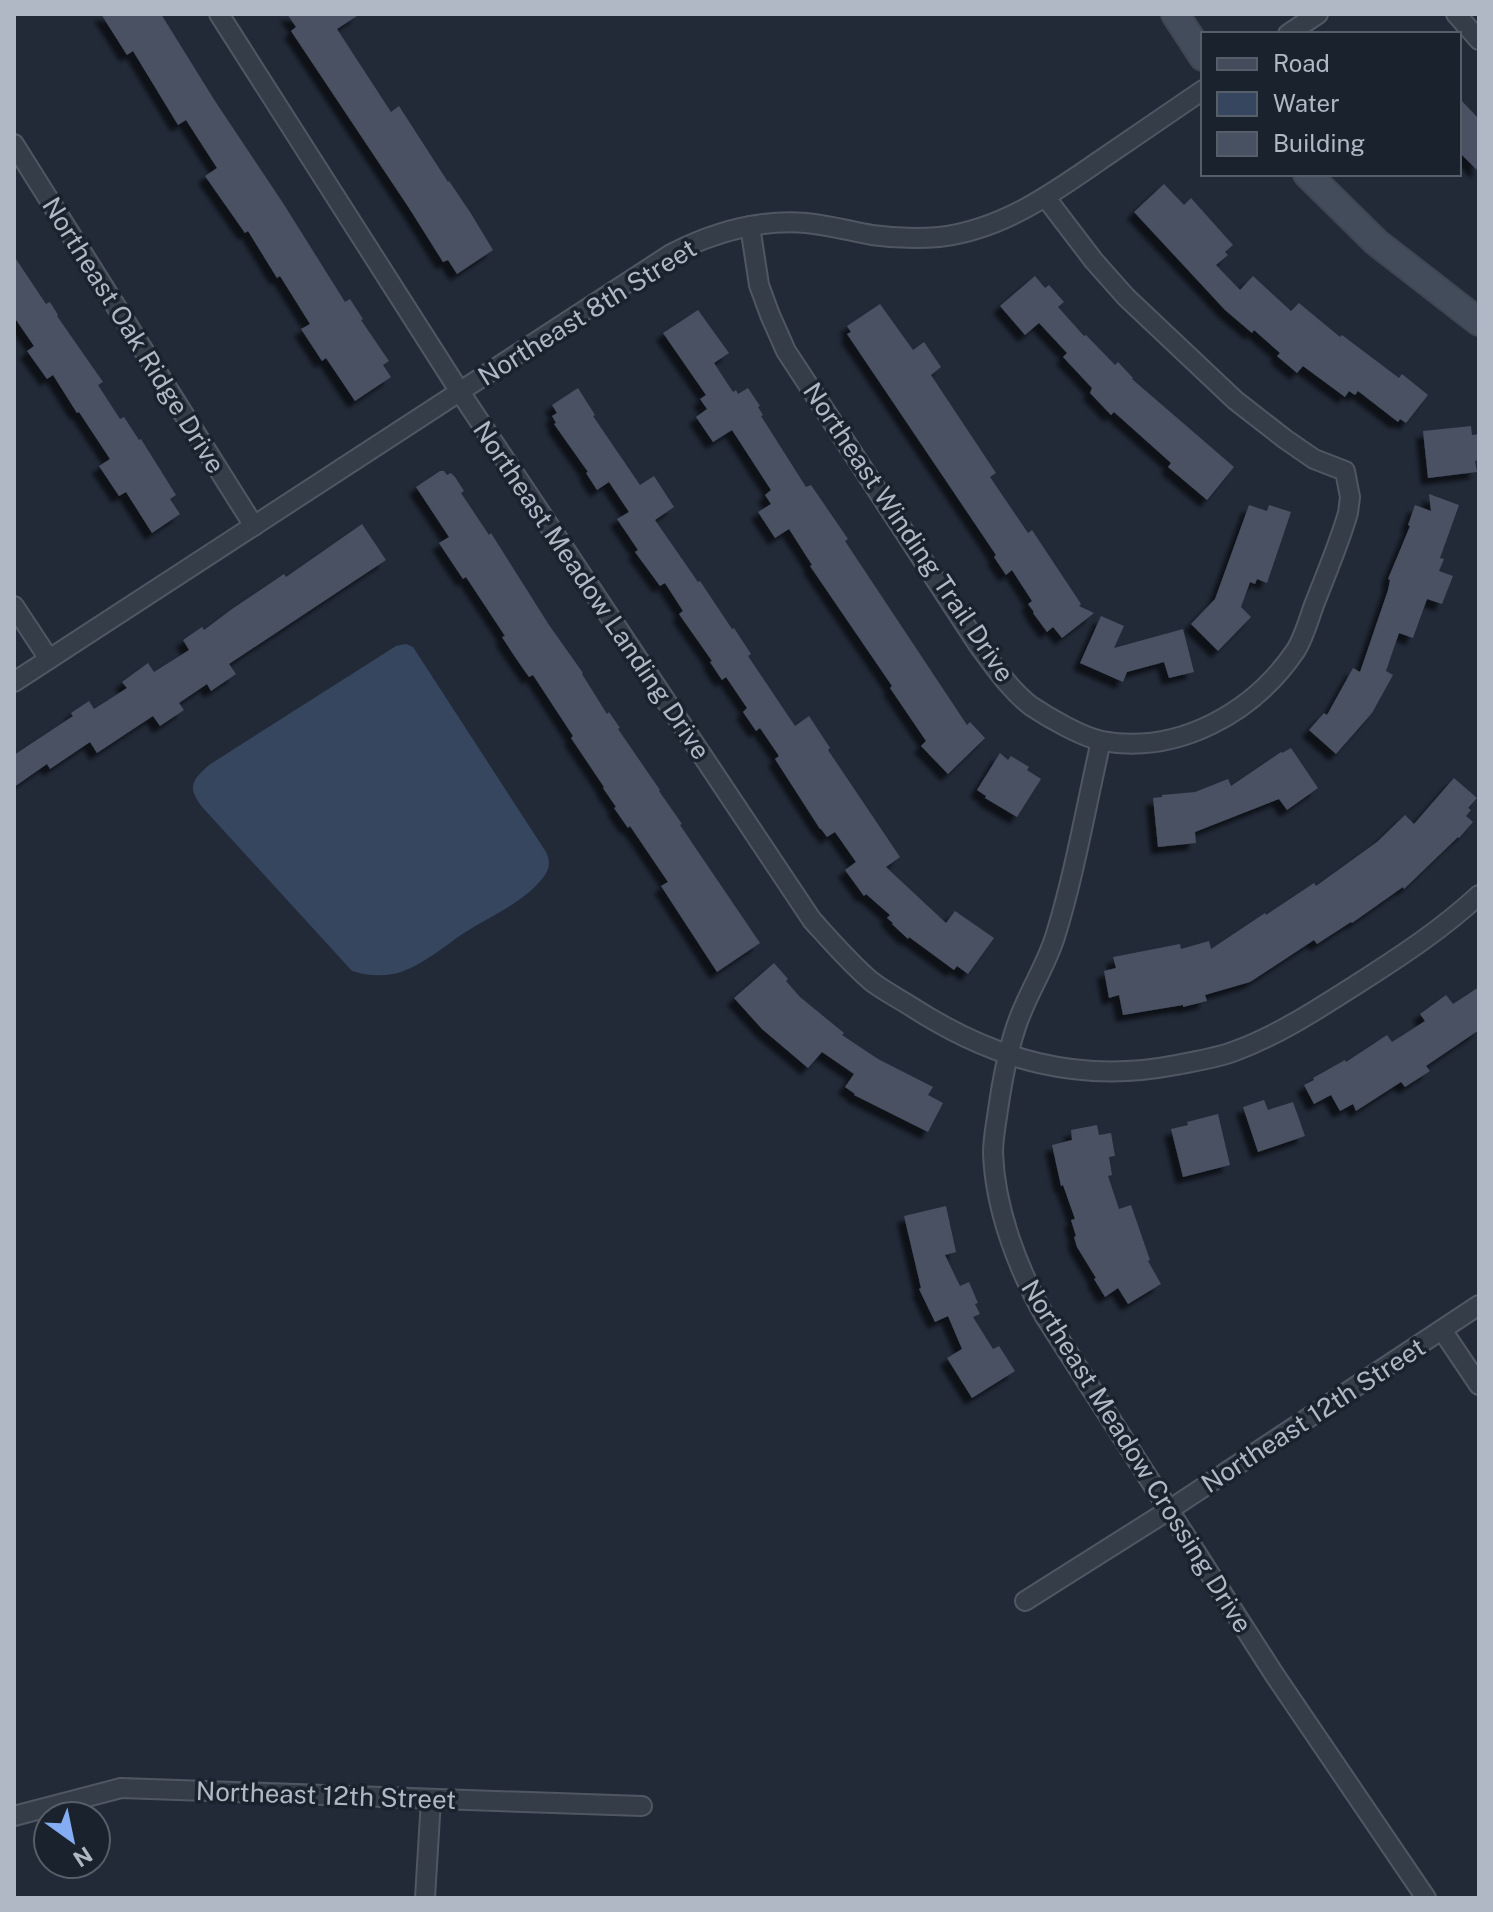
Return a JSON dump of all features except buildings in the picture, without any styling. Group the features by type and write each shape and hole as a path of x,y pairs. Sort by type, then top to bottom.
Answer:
{"street":[{"name":"Northeast Meadow Landing Drive","path":"219,14 460,392 812,920 846,958 874,983 938,1024 1009,1056 1087,1072 1155,1069 1233,1052 1306,1017 1421,943 1479,895"},
{"path":"1175,14 1201,54"},
{"path":"1291,32 1318,14"},
{"path":"1456,14 1479,40"},
{"name":"Northeast 8th Street","path":"14,682 671,254 695,242 719,233 778,223 803,223 875,236 939,237 973,230 1008,218 1046,198 1201,91"},
{"name":"Northeast Oak Ridge Drive","path":"14,144 254,526"},
{"path":"1309,176 1376,242 1479,322"},
{"name":"Northeast Winding Trail Drive","path":"750,226 759,285 786,351 1002,677 1030,705 1060,724 1101,741 1137,743 1179,737 1208,727 1242,707 1274,679 1298,647 1345,525 1350,497 1345,471 1314,459 1235,400 1126,297 1046,198"},
{"path":"14,606 49,659"},
{"name":"Northeast Meadow Crossing Drive","path":"1101,741 1054,938 1019,1020 1003,1080 993,1150 995,1175 1009,1235 1030,1291 1044,1315 1274,1674 1426,1898"},
{"name":"Northeast 12th Street","path":"1025,1601 1169,1510 1479,1305"},
{"path":"1442,1330 1479,1385"},
{"name":"Northeast 12th Street","path":"14,1816 121,1788 642,1806"},
{"path":"425,1898 431,1799"}],"water":[{"path":"406,644 413,647 546,852 549,864 545,875 528,893 426,960 401,972 370,975 352,971 203,808 193,785 209,765 396,646"}]}
